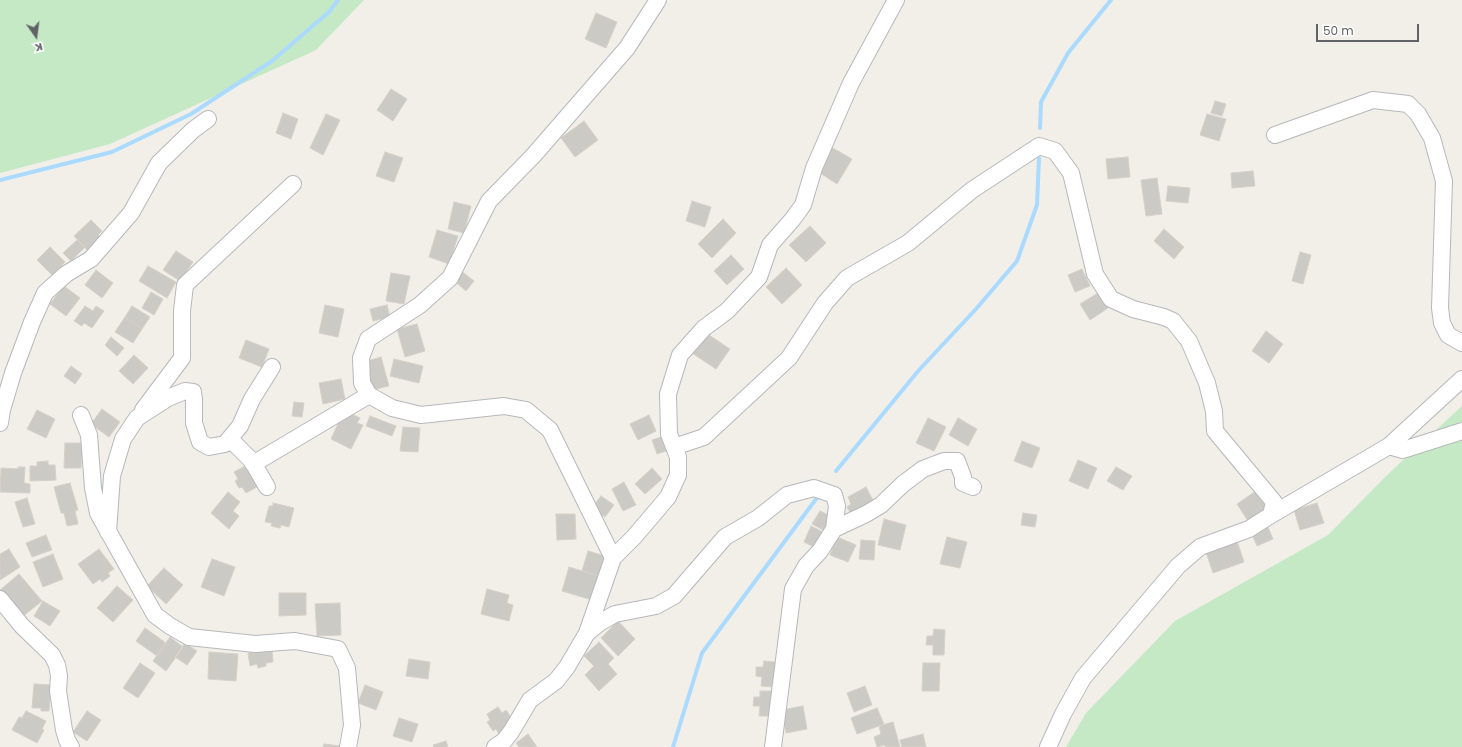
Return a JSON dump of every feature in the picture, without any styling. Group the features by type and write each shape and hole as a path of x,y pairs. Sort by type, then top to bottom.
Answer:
{"street":[{"path":"613,558 550,430 526,410 504,406 421,416 392,408 369,395 362,383 361,358 368,339 420,305 450,278 488,201 533,156 627,48 658,0"},
{"path":"495,747 504,741 511,732 530,700 556,681 567,667 587,633 613,558 634,537 668,497 678,475 678,457 669,434 668,394 680,355 704,328 727,311 760,277 770,245 803,205 814,168 851,83 896,0"},
{"path":"1274,135 1373,100 1408,104 1418,114 1432,138 1444,181 1440,308 1442,323 1448,335 1462,343"},
{"path":"0,423 2,410 13,373 32,322 45,293 66,274 91,260 131,213 159,163 193,130 208,118"},
{"path":"674,448 704,437 789,358 824,303 847,278 908,243 972,190 1039,146 1055,151 1071,174 1096,274 1111,299 1133,309 1164,317 1173,321 1189,341 1207,383 1214,411 1215,430 1274,502 1271,515"},
{"path":"108,532 112,476 123,439 182,358 182,311 185,285 293,184"},
{"path":"138,418 168,398 185,390 193,392 194,423 200,442 208,447 226,444 240,426 252,399 272,367"},
{"path":"1048,747 1062,714 1083,678 1178,566 1200,547 1249,529 1389,446 1462,379"},
{"path":"254,464 369,395"},
{"path":"81,415 89,435 93,488 98,513 155,615 189,637 256,644 295,641 338,649 347,668 352,725 348,747"},
{"path":"1389,446 1403,450 1462,431"},
{"path":"230,439 254,464 267,487"},
{"path":"834,529 881,505 903,484 923,468 944,460 957,462 963,477 963,483 973,487"},
{"path":"587,633 601,622 615,614 656,606 674,596 725,537 758,518 787,495 814,488 834,495 837,506 834,529 820,551 806,566 793,589 773,747"},
{"path":"0,599 22,626 52,655 57,665 59,676 58,691 64,730 71,747"}],"green space":[{"path":"0,0 364,0 316,50 110,144 0,173"},
{"path":"1462,406 1462,747 1066,747 1086,713 1175,621 1328,535 1386,476"}],"building":[{"path":"596,13 617,22 606,48 585,39"},
{"path":"391,89 407,99 393,121 377,110"},
{"path":"1215,101 1226,104 1222,116 1211,113"},
{"path":"283,113 298,119 291,139 276,133"},
{"path":"326,114 340,120 323,155 310,148"},
{"path":"1207,114 1226,119 1219,141 1200,135"},
{"path":"584,121 598,140 575,157 561,138"},
{"path":"831,147 852,159 837,184 817,171"},
{"path":"385,152 403,158 394,182 376,176"},
{"path":"1128,157 1130,177 1108,179 1106,159"},
{"path":"1253,171 1255,186 1232,188 1231,173"},
{"path":"1157,178 1162,214 1146,216 1141,180"},
{"path":"1168,186 1190,188 1188,203 1166,201"},
{"path":"692,201 711,207 705,227 686,221"},
{"path":"454,202 471,206 464,233 448,229"},
{"path":"723,219 736,233 712,258 698,244"},
{"path":"91,220 102,231 98,235 102,239 89,252 74,236"},
{"path":"810,226 826,243 806,262 789,245"},
{"path":"1164,229 1184,247 1174,259 1154,241"},
{"path":"437,230 458,236 449,264 429,257"},
{"path":"77,240 85,247 71,261 63,253"},
{"path":"50,247 65,262 52,275 37,260"},
{"path":"176,251 193,262 180,281 163,270"},
{"path":"1300,252 1311,255 1303,284 1292,281"},
{"path":"731,255 744,269 727,285 714,271"},
{"path":"148,266 176,282 167,298 139,281"},
{"path":"786,268 802,285 782,304 766,287"},
{"path":"1082,269 1090,286 1075,292 1068,275"},
{"path":"96,270 113,283 102,298 85,285"},
{"path":"460,270 474,281 466,291 452,279"},
{"path":"391,273 410,276 404,304 386,301"},
{"path":"64,286 80,298 66,316 50,304"},
{"path":"151,292 163,299 154,315 142,308"},
{"path":"1098,293 1108,308 1090,320 1080,304"},
{"path":"325,305 344,309 338,337 319,333"},
{"path":"387,305 390,317 373,321 370,309"},
{"path":"85,306 93,311 96,306 104,311 92,328 84,323 82,326 74,321"},
{"path":"132,306 150,317 142,329 125,317"},
{"path":"125,317 142,329 133,343 115,332"},
{"path":"417,324 425,351 405,357 397,329"},
{"path":"1266,331 1283,344 1269,363 1252,351"},
{"path":"706,333 730,349 716,369 692,353"},
{"path":"111,337 124,348 117,356 105,345"},
{"path":"246,340 269,349 262,367 239,358"},
{"path":"134,355 148,368 133,384 119,371"},
{"path":"381,357 389,386 372,390 364,362"},
{"path":"394,359 423,366 419,383 390,376"},
{"path":"71,366 82,374 75,384 64,376"},
{"path":"341,379 345,399 323,404 319,383"},
{"path":"294,402 304,403 302,417 292,416"},
{"path":"102,409 120,422 109,437 91,424"},
{"path":"37,410 55,419 46,438 27,429"},
{"path":"350,413 360,418 357,423 363,425 351,449 331,439 342,415 348,418"},
{"path":"649,415 656,431 638,440 630,424"},
{"path":"370,416 396,426 392,436 366,426"},
{"path":"928,418 946,427 934,451 916,443"},
{"path":"958,418 977,429 968,446 949,435"},
{"path":"403,427 420,428 418,452 400,451"},
{"path":"661,437 666,451 657,454 652,440"},
{"path":"1022,441 1040,448 1032,468 1014,461"},
{"path":"65,443 82,443 81,468 64,468"},
{"path":"1078,460 1097,468 1088,489 1069,481"},
{"path":"48,461 48,465 55,465 56,480 30,481 30,466 37,466 37,462"},
{"path":"245,466 257,487 246,493 242,487 239,488 235,481 238,479 234,472"},
{"path":"18,467 25,467 24,483 30,484 30,493 0,492 1,468 18,469"},
{"path":"1116,467 1132,476 1123,490 1107,481"},
{"path":"652,468 662,479 645,494 635,484"},
{"path":"624,482 636,505 623,511 612,489"},
{"path":"70,483 78,510 75,511 78,524 67,526 64,513 61,513 54,487"},
{"path":"866,487 875,504 852,516 847,507 851,504 848,497"},
{"path":"1256,491 1267,508 1248,521 1237,504"},
{"path":"228,492 240,502 233,511 239,516 229,529 211,513"},
{"path":"601,496 614,505 605,517 592,508"},
{"path":"27,498 35,524 23,527 15,502"},
{"path":"273,503 294,508 289,527 281,525 280,528 271,526 272,523 265,522 269,506 273,506"},
{"path":"1317,503 1324,523 1300,530 1294,510"},
{"path":"820,511 833,517 825,531 812,524"},
{"path":"1023,513 1037,515 1035,527 1021,525"},
{"path":"556,514 575,514 576,539 557,540"},
{"path":"884,519 906,525 900,550 878,545"},
{"path":"1267,525 1273,539 1257,546 1251,532"},
{"path":"811,526 823,532 816,548 804,542"},
{"path":"46,535 52,550 32,557 26,543"},
{"path":"837,537 856,545 848,562 830,555"},
{"path":"947,537 967,542 960,568 940,564"},
{"path":"1236,538 1244,562 1213,573 1205,549"},
{"path":"861,540 875,541 874,560 859,559"},
{"path":"9,549 20,567 0,580 0,554"},
{"path":"99,549 114,569 108,573 110,576 102,582 100,579 93,584 78,564"},
{"path":"588,551 605,556 599,576 582,571"},
{"path":"53,554 63,579 43,587 33,562"},
{"path":"212,559 235,567 224,596 201,587"},
{"path":"569,567 599,576 592,600 562,591"},
{"path":"164,568 183,585 166,604 147,586"},
{"path":"19,574 42,601 22,617 0,591"},
{"path":"117,586 133,600 113,622 97,608"},
{"path":"487,589 509,595 507,603 513,605 509,621 481,614"},
{"path":"279,593 306,593 306,615 279,616"},
{"path":"43,601 60,611 50,626 34,616"},
{"path":"340,603 341,635 317,636 315,604"},
{"path":"618,621 635,639 618,656 601,638"},
{"path":"145,628 166,643 157,656 136,641"},
{"path":"934,629 945,630 944,655 933,655 933,645 926,645 927,636 933,636"},
{"path":"170,637 183,647 166,671 153,661"},
{"path":"599,642 614,658 608,664 617,674 599,691 585,675 594,666 584,656"},
{"path":"185,643 197,651 187,665 175,657"},
{"path":"272,649 273,662 266,663 266,666 258,668 257,664 250,666 248,653"},
{"path":"209,652 238,654 236,681 208,679"},
{"path":"409,659 430,662 428,679 406,676"},
{"path":"764,661 775,662 773,687 761,686 762,677 756,676 756,667 763,667"},
{"path":"140,663 155,673 138,698 123,688"},
{"path":"923,663 940,663 939,691 922,691"},
{"path":"34,684 51,685 49,711 41,711 41,708 32,708"},
{"path":"365,685 383,692 376,710 358,703"},
{"path":"865,686 872,705 854,712 847,693"},
{"path":"760,691 772,691 770,716 759,716 760,706 753,706 754,697 760,697"},
{"path":"803,706 807,729 786,733 782,710"},
{"path":"498,707 502,713 506,710 512,719 508,722 512,728 500,736 496,729 493,731 487,722 490,720 487,714"},
{"path":"877,708 884,724 857,734 851,718"},
{"path":"26,711 46,721 42,729 44,730 37,743 12,730 19,717 22,718"},
{"path":"87,711 101,720 87,741 73,732"},
{"path":"399,718 418,724 412,742 393,736"},
{"path":"893,722 900,747 885,747 885,745 877,747 874,737 881,734 879,726"},
{"path":"528,734 537,747 519,747 516,743"},
{"path":"923,734 926,747 902,747 900,740"},
{"path":"446,741 448,747 434,747 433,745"},
{"path":"324,744 340,746 340,747 323,747"}],"waterway":[{"path":"0,180 112,152 191,114 272,61 329,12 338,0"},
{"path":"1040,128 1041,102 1068,53 1111,0"},
{"path":"836,471 919,370 976,309 1017,261 1037,205 1039,158"},
{"path":"673,747 702,653 819,495"}]}
